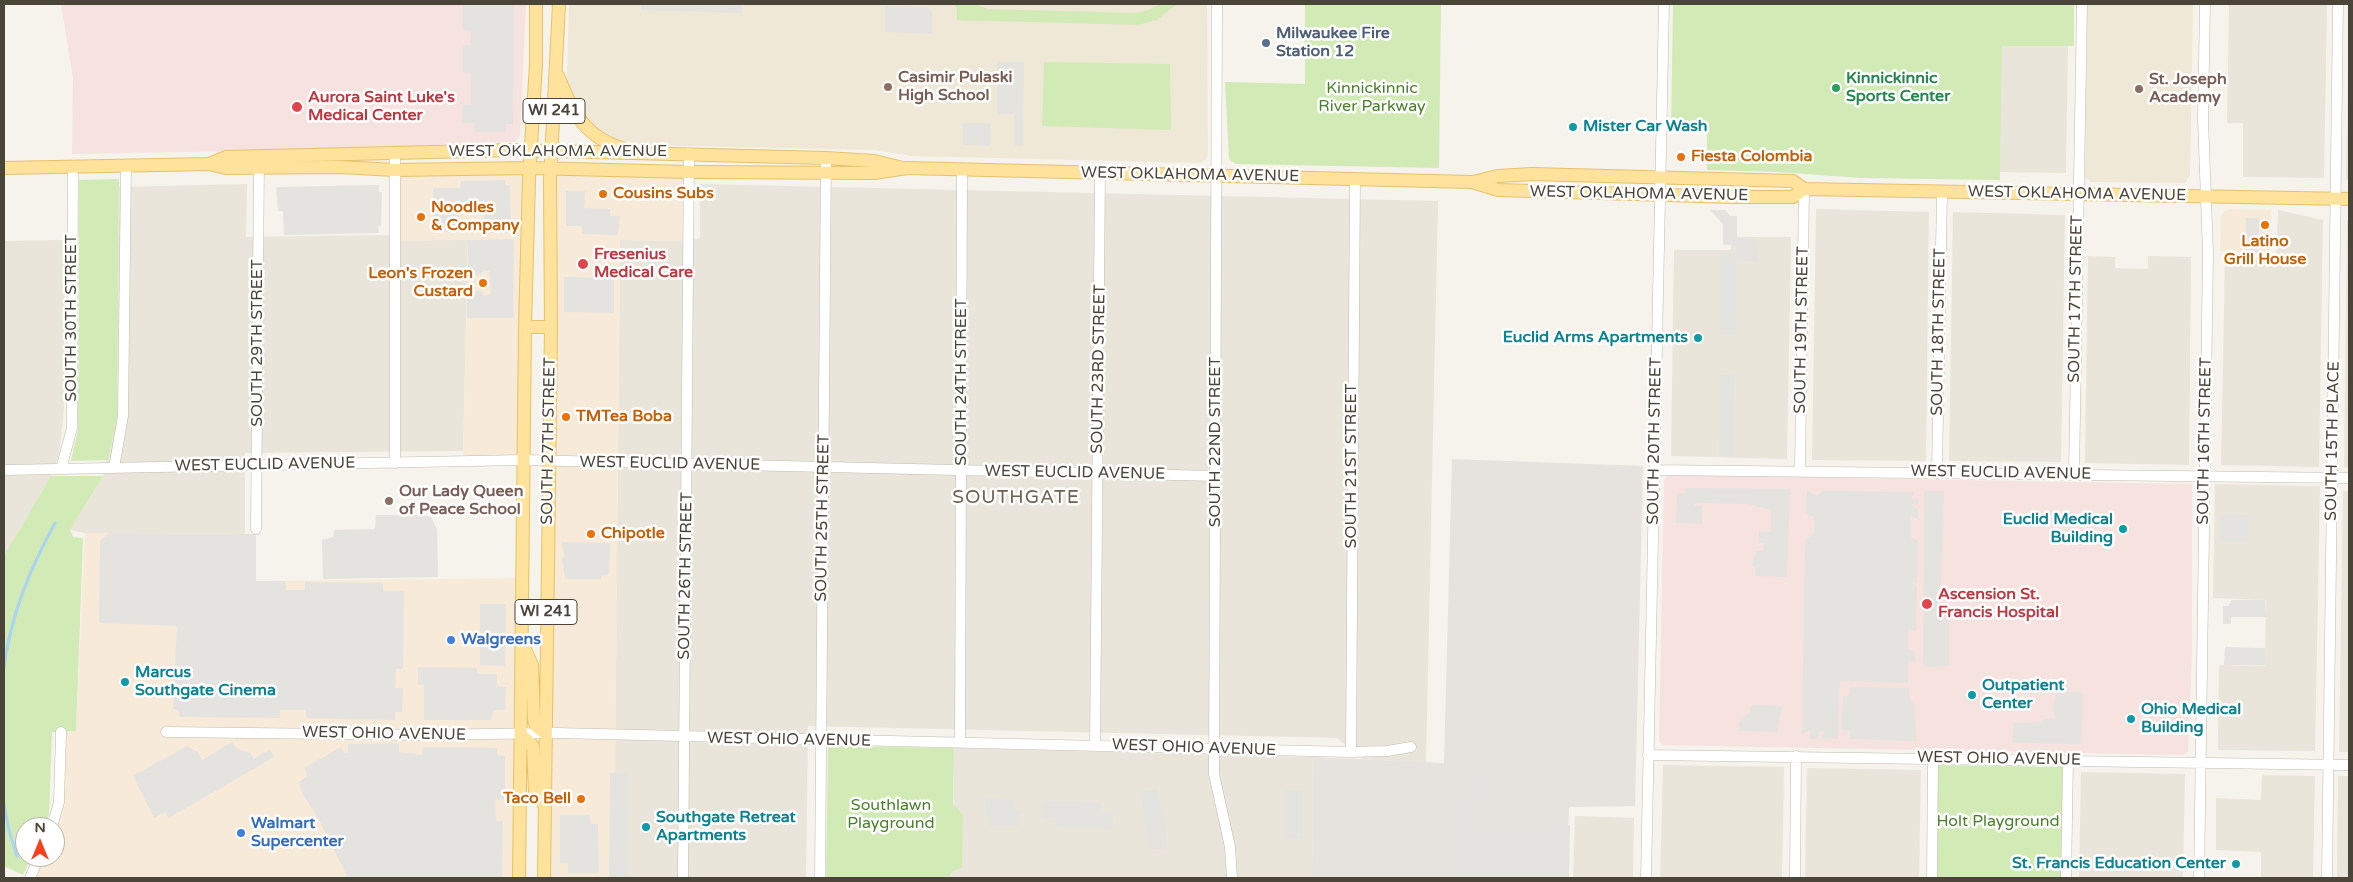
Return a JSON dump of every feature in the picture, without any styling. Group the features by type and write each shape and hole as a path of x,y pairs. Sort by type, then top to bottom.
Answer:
{"main road":[{"name":"SOUTH 27TH STREET","path":"519,878 525,327 530,168 536,64 536,4"},
{"name":"SOUTH 27TH STREET","path":"544,878 551,327 550,169 557,72 559,4"},
{"path":"557,72 572,110 586,127 614,146 636,152"},
{"name":"WEST OKLAHOMA AVENUE","path":"4,168 209,164 226,168 259,162 395,152 552,150 826,158 874,161 907,168 962,170 1472,182 1498,176 1570,175 1793,181 1804,189 2349,200"},
{"path":"446,151 447,168"},
{"name":"WEST OKLAHOMA AVENUE","path":"259,162 395,170 530,168 689,172 874,173 907,168"},
{"path":"1570,175 1570,193"},
{"name":"WEST OKLAHOMA AVENUE","path":"1472,182 1498,190 1661,195 1793,197 1804,189"},
{"path":"525,327 551,327"},
{"path":"522,643 532,665 534,720 536,726 545,733"},
{"path":"521,735 533,746 535,792 545,806"}],"street":[{"name":"SOUTH 22ND STREET","path":"1217,4 1216,476 1213,750 1214,774 1230,847 1232,878"},
{"name":"SOUTH 20TH STREET","path":"1646,878 1664,4"},
{"name":"SOUTH 17TH STREET","path":"2074,474 2082,4"},
{"name":"SOUTH 16TH STREET","path":"2199,878 2207,197 2203,119 2205,4"},
{"name":"SOUTH 15TH PLACE","path":"2327,878 2338,4"},
{"path":"395,152 395,463"},
{"name":"SOUTH 26TH STREET","path":"683,878 689,153"},
{"name":"SOUTH 25TH STREET","path":"820,878 826,158"},
{"name":"SOUTH 29TH STREET","path":"256,530 259,162"},
{"path":"114,468 123,416 126,165"},
{"name":"SOUTH 30TH STREET","path":"61,469 72,428 73,166"},
{"name":"SOUTH 24TH STREET","path":"960,743 962,170"},
{"name":"SOUTH 23RD STREET","path":"1095,746 1100,173"},
{"name":"SOUTH 21ST STREET","path":"1351,752 1355,179"},
{"name":"SOUTH 19TH STREET","path":"1800,471 1804,189"},
{"name":"SOUTH 18TH STREET","path":"1937,472 1942,192"},
{"name":"WEST EUCLID AVENUE","path":"4,470 523,460 1216,476"},
{"name":"WEST EUCLID AVENUE","path":"1654,470 2349,478"},
{"path":"55,817 59,802 61,732"},
{"name":"WEST OHIO AVENUE","path":"166,732 521,735 545,733 1351,752 1387,751 1411,747"},
{"name":"WEST OHIO AVENUE","path":"1648,755 2349,765"},
{"path":"1795,878 1796,756"},
{"path":"1932,878 1933,759"},
{"path":"2066,878 2068,760"}],"shaded area":[{"name":"Aurora Saint Luke's Medical Center","path":"61,4 526,4 520,136 515,142 296,150 72,154 73,78"},
{"path":"463,4 514,4 513,124 506,124 505,132 475,132 474,123 462,123 463,105 471,105 471,73 463,73 463,46 471,45 471,31 463,30"},
{"name":"Casimir Pulaski High School","path":"569,4 1207,4 1208,155 1200,163 912,156 875,150 637,145 622,142 609,138 585,120 571,96 567,79"},
{"path":"641,4 742,4 742,13 641,10"},
{"name":"St. Joseph Academy","path":"2087,4 2193,4 2190,175 2185,183 2090,182 2085,177"},
{"path":"2229,4 2327,4 2324,178 2243,177 2243,123 2227,123"},
{"path":"885,6 927,7 932,12 932,34 885,32"},
{"path":"2349,6 2349,179 2346,179"},
{"path":"2002,46 2068,46 2066,173 2000,172"},
{"path":"997,62 1024,62 1023,146 1015,146 1014,114 997,114"},
{"path":"963,123 991,123 990,146 963,145"},
{"path":"530,168 523,460 463,462 468,240 396,241 395,170"},
{"path":"550,169 689,173 688,241 620,240 614,878 544,878"},
{"path":"505,180 505,185 510,186 511,233 484,233 484,205 460,205 459,232 433,232 433,188 460,188 461,181"},
{"path":"247,184 246,237 384,235 468,240 463,451 245,453 245,534 85,533 70,530 103,476 117,418 119,187"},
{"path":"700,184 1438,201 1426,763 1363,759 1337,738 808,726 806,878 614,878 620,240 688,241 700,238"},
{"path":"379,185 379,192 382,192 381,226 378,226 379,233 284,235 283,211 278,211 276,187"},
{"path":"566,191 585,191 584,208 610,209 610,216 620,216 618,235 582,234 582,226 566,226"},
{"path":"1816,209 1929,212 1926,461 1812,460"},
{"path":"2230,209 2271,210 2271,253 2220,251 2221,216 2224,211"},
{"path":"1710,210 1725,210 1730,216 1737,216 1737,238 1755,238 1755,244 1758,247 1757,261 1737,261 1736,335 1719,334 1721,253 1737,253 1737,245 1723,245 1723,224"},
{"path":"2278,210 2323,220 2319,467 2221,465 2225,257 2276,258"},
{"path":"1953,212 2065,215 2061,462 1949,461"},
{"path":"2246,218 2259,218 2258,253 2245,253"},
{"path":"2347,220 2349,220 2349,468 2344,467"},
{"path":"1732,237 1791,237 1787,459 1671,456 1674,250 1731,250"},
{"path":"514,239 513,318 467,318 467,291 481,291 484,296 491,294 489,271 483,271 481,275 468,274 468,240"},
{"path":"65,240 64,411 59,454 51,476 4,556 4,241"},
{"path":"2088,256 2115,257 2115,268 2148,269 2148,256 2191,257 2189,465 2085,463"},
{"path":"564,277 614,278 614,313 564,312"},
{"path":"1720,375 1735,375 1733,456 1719,456"},
{"path":"1452,459 1643,466 1635,806 1569,807 1567,878 1312,878 1313,757 1444,763"},
{"name":"Ascension St. Francis Hospital","path":"1667,476 2192,484 2192,654 2188,752 2183,755 1662,745 1659,741 1664,481"},
{"path":"2215,484 2320,486 2315,751 2218,750 2219,665 2265,666 2266,600 2213,598"},
{"path":"1686,488 1790,489 1787,577 1755,576 1756,567 1752,566 1756,551 1764,551 1763,543 1759,543 1759,532 1771,532 1771,510 1748,504 1695,503 1694,506 1702,506 1702,524 1676,523 1677,493 1685,493"},
{"path":"1807,491 1817,496 1823,491 1914,492 1911,499 1919,500 1919,504 1911,504 1918,510 1918,519 1911,516 1910,536 1918,541 1917,583 1910,581 1917,587 1916,632 1908,629 1908,648 1915,652 1915,664 1908,661 1908,683 1840,681 1838,739 1822,738 1824,731 1818,731 1818,739 1810,739 1810,730 1802,734 1805,540 1814,534 1814,517 1806,513"},
{"path":"1924,491 1944,491 1940,612 1949,612 1949,666 1923,667"},
{"path":"2343,491 2349,491 2349,752 2339,752"},
{"path":"2221,514 2249,515 2248,542 2221,541"},
{"path":"376,515 421,515 431,517 437,529 438,577 323,579 322,540 333,537 334,530 375,529"},
{"path":"85,533 256,534 256,581 523,578 519,878 30,878 35,867 65,867 65,817 57,817 61,732 76,731"},
{"path":"109,533 256,534 256,581 285,581 286,590 305,590 305,582 383,583 383,591 404,591 403,669 396,669 395,688 403,688 402,712 395,712 395,720 306,718 306,710 280,710 280,718 179,717 179,710 173,709 177,626 99,623 100,541"},
{"path":"561,542 610,543 609,575 601,575 601,579 565,579 562,557 565,556"},
{"path":"2232,600 2265,600 2266,617 2231,617 2231,624 2223,624 2223,606 2228,606"},
{"path":"480,604 506,604 505,666 480,665"},
{"path":"2225,647 2265,648 2265,665 2224,665"},
{"path":"418,667 477,668 477,674 497,674 497,686 506,687 505,710 493,710 492,720 424,720 424,685 418,685"},
{"path":"1850,687 1909,688 1909,696 1914,705 1917,741 1850,739 1850,731 1841,730 1843,696 1850,695"},
{"path":"2056,692 2080,692 2083,695 2081,744 2013,743 2013,723 2042,722 2043,719 2056,719 2053,708"},
{"path":"1750,705 1782,706 1777,732 1739,731 1739,722 1750,712"},
{"path":"232,742 236,748 250,753 254,759 270,749 274,757 169,818 165,812 154,818 133,776 187,746 198,752 202,760"},
{"path":"399,743 399,752 422,755 423,747 497,748 497,755 505,756 505,799 495,800 496,821 503,821 502,878 348,878 320,822 302,792 299,782 308,776 304,768 341,747 345,753 348,752 348,744"},
{"path":"954,748 1313,757 1312,878 948,878 953,871"},
{"path":"1663,765 1784,767 1782,878 1660,878"},
{"path":"1807,768 1921,770 1919,878 1805,878"},
{"path":"2081,772 2185,774 2183,878 2079,878"},
{"path":"610,773 627,773 627,878 609,878"},
{"path":"1486,775 1485,832 1543,833 1543,813 1550,812 1562,825 1570,825 1569,878 1457,878 1460,776"},
{"path":"2262,775 2315,776 2313,878 2261,878 2261,852 2216,850 2216,798 2261,800"},
{"path":"2338,776 2349,776 2349,878 2337,878"},
{"path":"1157,788 1167,837 1167,849 1149,849 1141,792"},
{"path":"1286,790 1303,791 1303,839 1285,839"},
{"path":"985,799 1014,800 1014,809 1019,810 1018,826 990,826 990,816 985,815"},
{"path":"1043,801 1101,802 1101,811 1113,812 1113,829 1056,827 1056,818 1043,818"},
{"path":"560,815 590,815 591,824 598,824 599,873 568,873 568,863 560,863"},
{"path":"1575,816 1634,818 1633,878 1573,878"}],"green space":[{"path":"953,4 973,4 988,9 1135,13 1146,11 1160,4 1177,4 1157,20 1138,25 957,20 957,8"},
{"name":"Kinnickinnic River Parkway","path":"1305,4 1441,4 1439,168 1236,164 1229,159 1225,82 1305,84"},
{"name":"Kinnickinnic Sports Center","path":"1673,4 2074,4 2074,46 2002,46 2000,180 1862,178 1777,172 1707,170 1707,130 1671,129"},
{"path":"1044,62 1170,64 1171,130 1042,126"},
{"path":"119,179 117,418 108,460 71,461 78,430 79,180"},
{"path":"51,476 103,476 70,530 73,537 83,538 76,731 52,732 48,817 15,817 15,867 27,867 23,875 4,866 4,556"},
{"name":"Southlawn Playground","path":"828,746 954,748 953,804 963,815 962,867 953,871 948,878 826,878"},
{"name":"Holt Playground","path":"1938,765 2063,767 2061,878 1937,878"}],"waterway":[{"path":"4,667 11,629 23,592 37,557 55,523"},
{"path":"4,804 15,850"}],"place":[{"name":"Milwaukee Fire Station 12","path":"1266,43"},
{"name":"Casimir Pulaski High School","path":"888,87"},
{"name":"Kinnickinnic Sports Center","path":"1836,88"},
{"name":"St. Joseph Academy","path":"2139,89"},
{"name":"Aurora Saint Luke's Medical Center","path":"297,107"},
{"name":"Mister Car Wash","path":"1573,127"},
{"name":"Fiesta Colombia","path":"1681,157"},
{"name":"Cousins Subs","path":"603,194"},
{"name":"Noodles & Company","path":"421,217"},
{"name":"Latino Grill House","path":"2265,225"},
{"name":"Fresenius Medical Care","path":"583,264"},
{"name":"Leon's Frozen Custard","path":"483,283"},
{"name":"Euclid Arms Apartments","path":"1698,338"},
{"name":"TMTea Boba","path":"566,417"},
{"name":"Our Lady Queen of Peace School","path":"389,501"},
{"name":"Euclid Medical Building","path":"2123,529"},
{"name":"Chipotle","path":"591,534"},
{"name":"Ascension St. Francis Hospital","path":"1927,604"},
{"name":"Walgreens","path":"451,640"},
{"name":"Marcus Southgate Cinema","path":"125,682"},
{"name":"Outpatient Center","path":"1972,695"},
{"name":"Ohio Medical Building","path":"2131,719"},
{"name":"Taco Bell","path":"581,799"},
{"name":"Southgate Retreat Apartments","path":"646,827"},
{"name":"Walmart Supercenter","path":"241,833"},
{"name":"St. Francis Education Center","path":"2236,864"}],"district":[{"name":"SOUTHGATE","path":"1016,498"}]}
